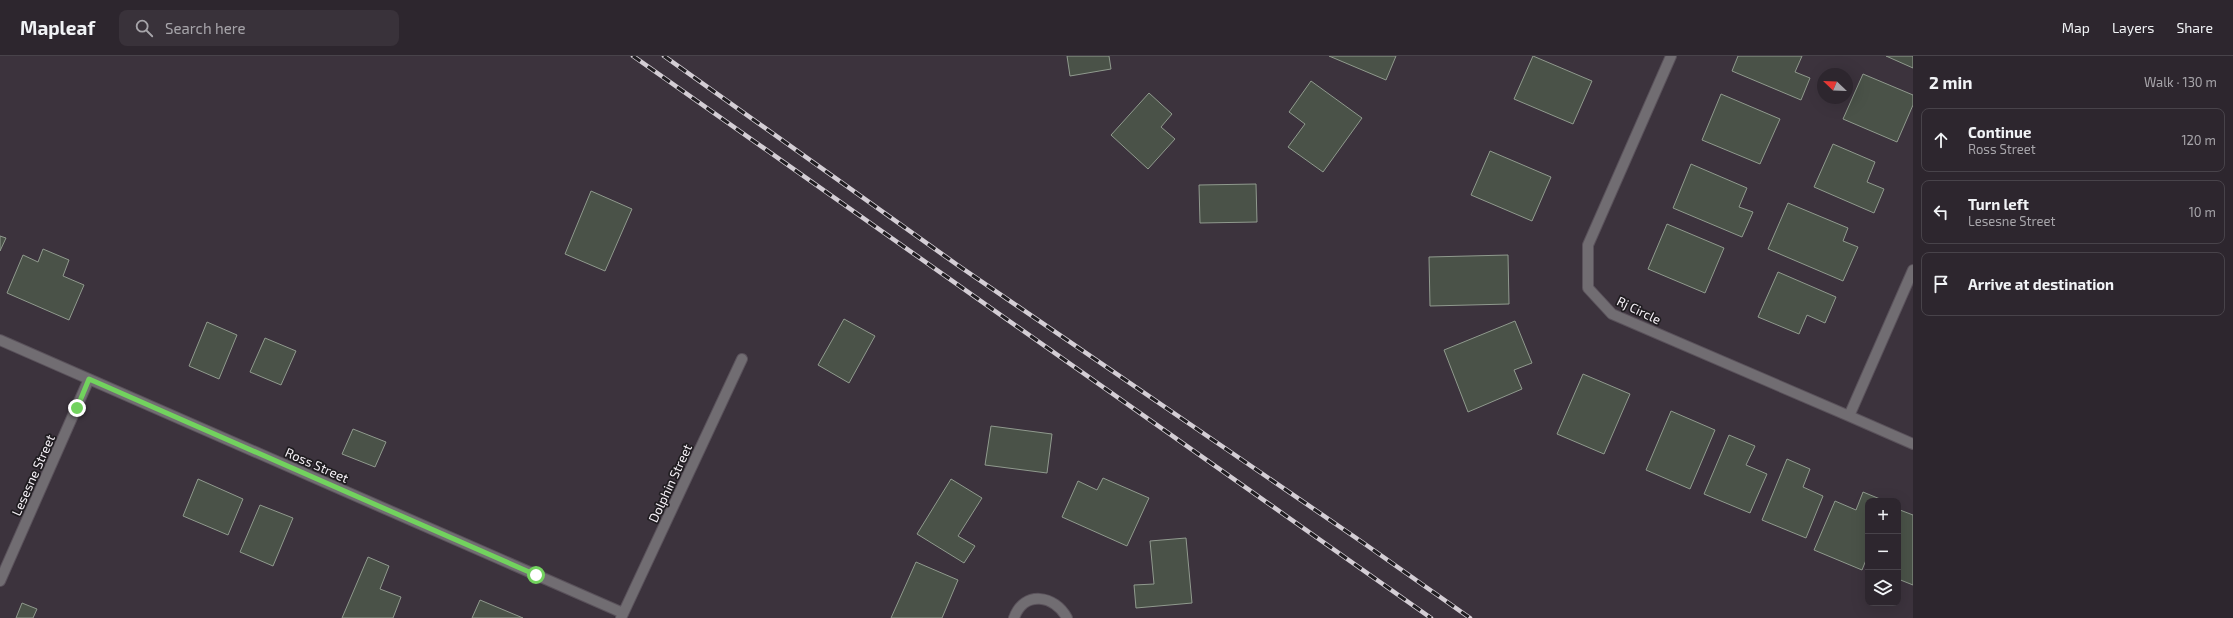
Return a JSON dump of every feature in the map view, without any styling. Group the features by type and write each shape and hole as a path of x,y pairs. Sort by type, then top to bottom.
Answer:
{"street":[{"name":"Rj Circle","path":"1671,56 1588,245 1588,288 1612,314 1913,444"},
{"path":"1849,416 1913,270"},
{"name":"Ross Street","path":"0,340 622,615"},
{"name":"Dolphin Street","path":"622,615 742,359"},
{"name":"Lesesne Street","path":"0,581 89,379"},
{"path":"1014,618 1016,612 1024,604 1034,599 1044,599 1055,602 1067,618"}],"building":[{"path":"1067,56 1109,56 1111,69 1070,76"},
{"path":"1329,56 1396,56 1386,80"},
{"path":"1533,56 1592,81 1573,124 1514,99"},
{"path":"1738,56 1802,56 1795,72 1810,78 1801,100 1732,71"},
{"path":"1886,56 1913,56 1913,68"},
{"path":"1863,74 1913,95 1913,105 1897,142 1843,119 1850,104 1853,104 1853,96"},
{"path":"1311,81 1362,118 1323,172 1288,147 1305,124 1289,112"},
{"path":"1149,93 1172,114 1161,127 1175,139 1148,169 1111,135"},
{"path":"1721,94 1780,119 1760,164 1702,140"},
{"path":"1833,144 1875,162 1867,182 1884,189 1874,213 1814,187"},
{"path":"1490,151 1551,177 1532,221 1471,195"},
{"path":"1691,164 1747,188 1739,207 1753,212 1742,237 1673,208"},
{"path":"1256,184 1257,222 1200,223 1199,185"},
{"path":"591,191 632,209 605,271 565,254"},
{"path":"1788,203 1848,228 1843,241 1858,247 1843,281 1768,249"},
{"path":"1667,224 1724,248 1705,293 1648,269"},
{"path":"0,236 6,238 0,251"},
{"path":"43,249 69,260 63,276 84,285 69,320 7,293 23,255 38,262"},
{"path":"1508,255 1509,304 1430,306 1429,257"},
{"path":"1778,272 1836,297 1825,323 1807,315 1799,334 1758,317"},
{"path":"844,319 875,336 849,383 818,365"},
{"path":"1515,321 1532,363 1514,370 1522,389 1468,412 1444,350"},
{"path":"207,322 237,335 219,379 189,366"},
{"path":"265,338 296,351 281,385 250,372"},
{"path":"1583,374 1630,394 1604,454 1557,434"},
{"path":"1671,411 1715,430 1690,489 1646,470"},
{"path":"991,426 1052,434 1047,473 985,465"},
{"path":"353,429 386,442 375,467 342,454"},
{"path":"1729,435 1755,446 1746,465 1767,474 1750,513 1704,494"},
{"path":"1787,459 1810,469 1803,487 1823,496 1806,538 1762,520"},
{"path":"1103,478 1149,498 1127,546 1062,517 1078,481 1097,490"},
{"path":"198,479 243,499 228,535 183,516"},
{"path":"951,479 982,498 958,536 975,546 964,563 917,534"},
{"path":"1863,492 1878,498 1865,498 1865,562 1862,570 1814,550 1835,501 1856,510"},
{"path":"260,505 293,518 273,566 240,552"},
{"path":"1901,510 1913,515 1913,585 1901,580"},
{"path":"1186,538 1192,603 1136,608 1134,585 1154,584 1150,541"},
{"path":"368,557 389,566 380,589 401,597 393,618 342,618"},
{"path":"916,562 958,580 942,618 891,618"},
{"path":"480,600 523,618 472,618"},
{"path":"22,603 37,609 33,618 16,618"}],"railway":[{"path":"633,56 1431,618"},
{"path":"664,56 956,264 1362,542 1470,618"}],"route":[{"path":"77,408 89,379 536,575"}]}
